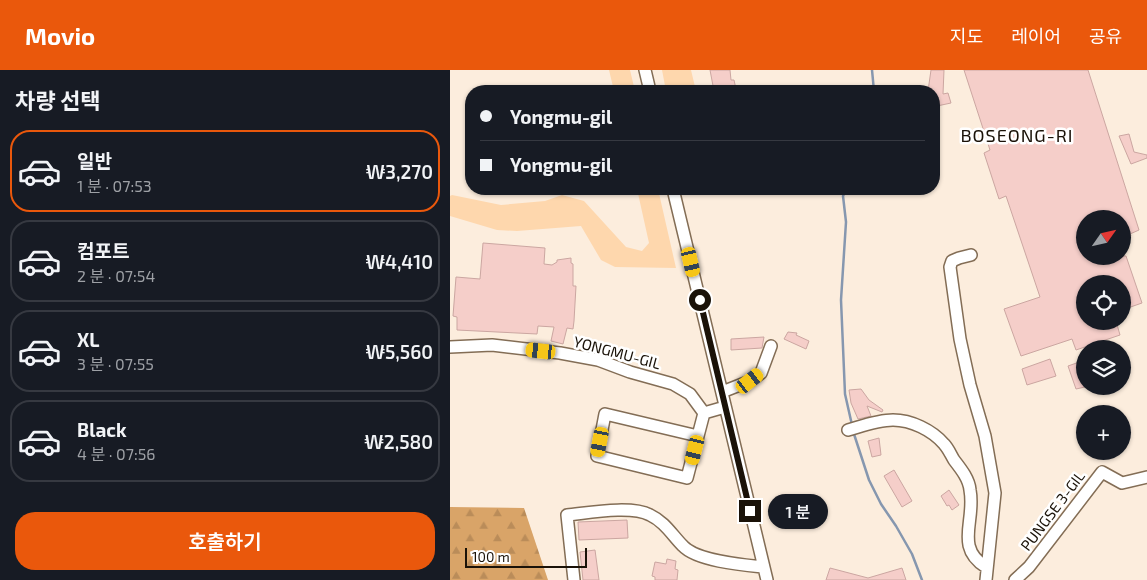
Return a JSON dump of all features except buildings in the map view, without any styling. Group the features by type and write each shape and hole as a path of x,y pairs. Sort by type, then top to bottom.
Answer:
{"street":[{"path":"645,70 649,85"},
{"path":"674,195 766,580"},
{"path":"971,255 952,261 950,267 964,358 970,385 986,436 995,494 986,580"},
{"name":"YONGMU-GIL","path":"450,347 492,345 560,353 598,360 630,372 672,384 690,394 704,413"},
{"path":"722,392 750,381 761,373 771,346"},
{"path":"698,436 605,414 597,456 688,478 704,413 725,407"},
{"path":"853,429 893,420 912,422 944,444 968,480 972,505 968,539 969,550 976,560 986,567"},
{"name":"PUNGSE 3-GIL","path":"1015,580 1029,567 1102,472 1122,483 1147,477"},
{"path":"574,580 566,515 604,511 633,511 649,514 665,525 684,547 692,552 734,565 763,567"}],"shaded area":[{"path":"609,70 630,70 634,85 613,85"},
{"path":"662,70 691,70 695,85 665,85"},
{"path":"562,195 584,201 626,247 642,251 649,243 638,195 659,195 676,268 615,267 601,260 581,226 517,231 497,230 450,216 450,196 501,205 545,201"}],"green space":[{"path":"450,507 524,508 548,580 450,580"}],"waterway":[{"path":"872,70 873,85"},
{"path":"844,195 846,222 841,300 845,394 852,425"},
{"path":"853,431 869,480 881,504 912,554 922,580"}],"district":[{"name":"BOSEONG-RI","path":"1017,136"}],"route":[{"path":"700,300 750,511"}]}
